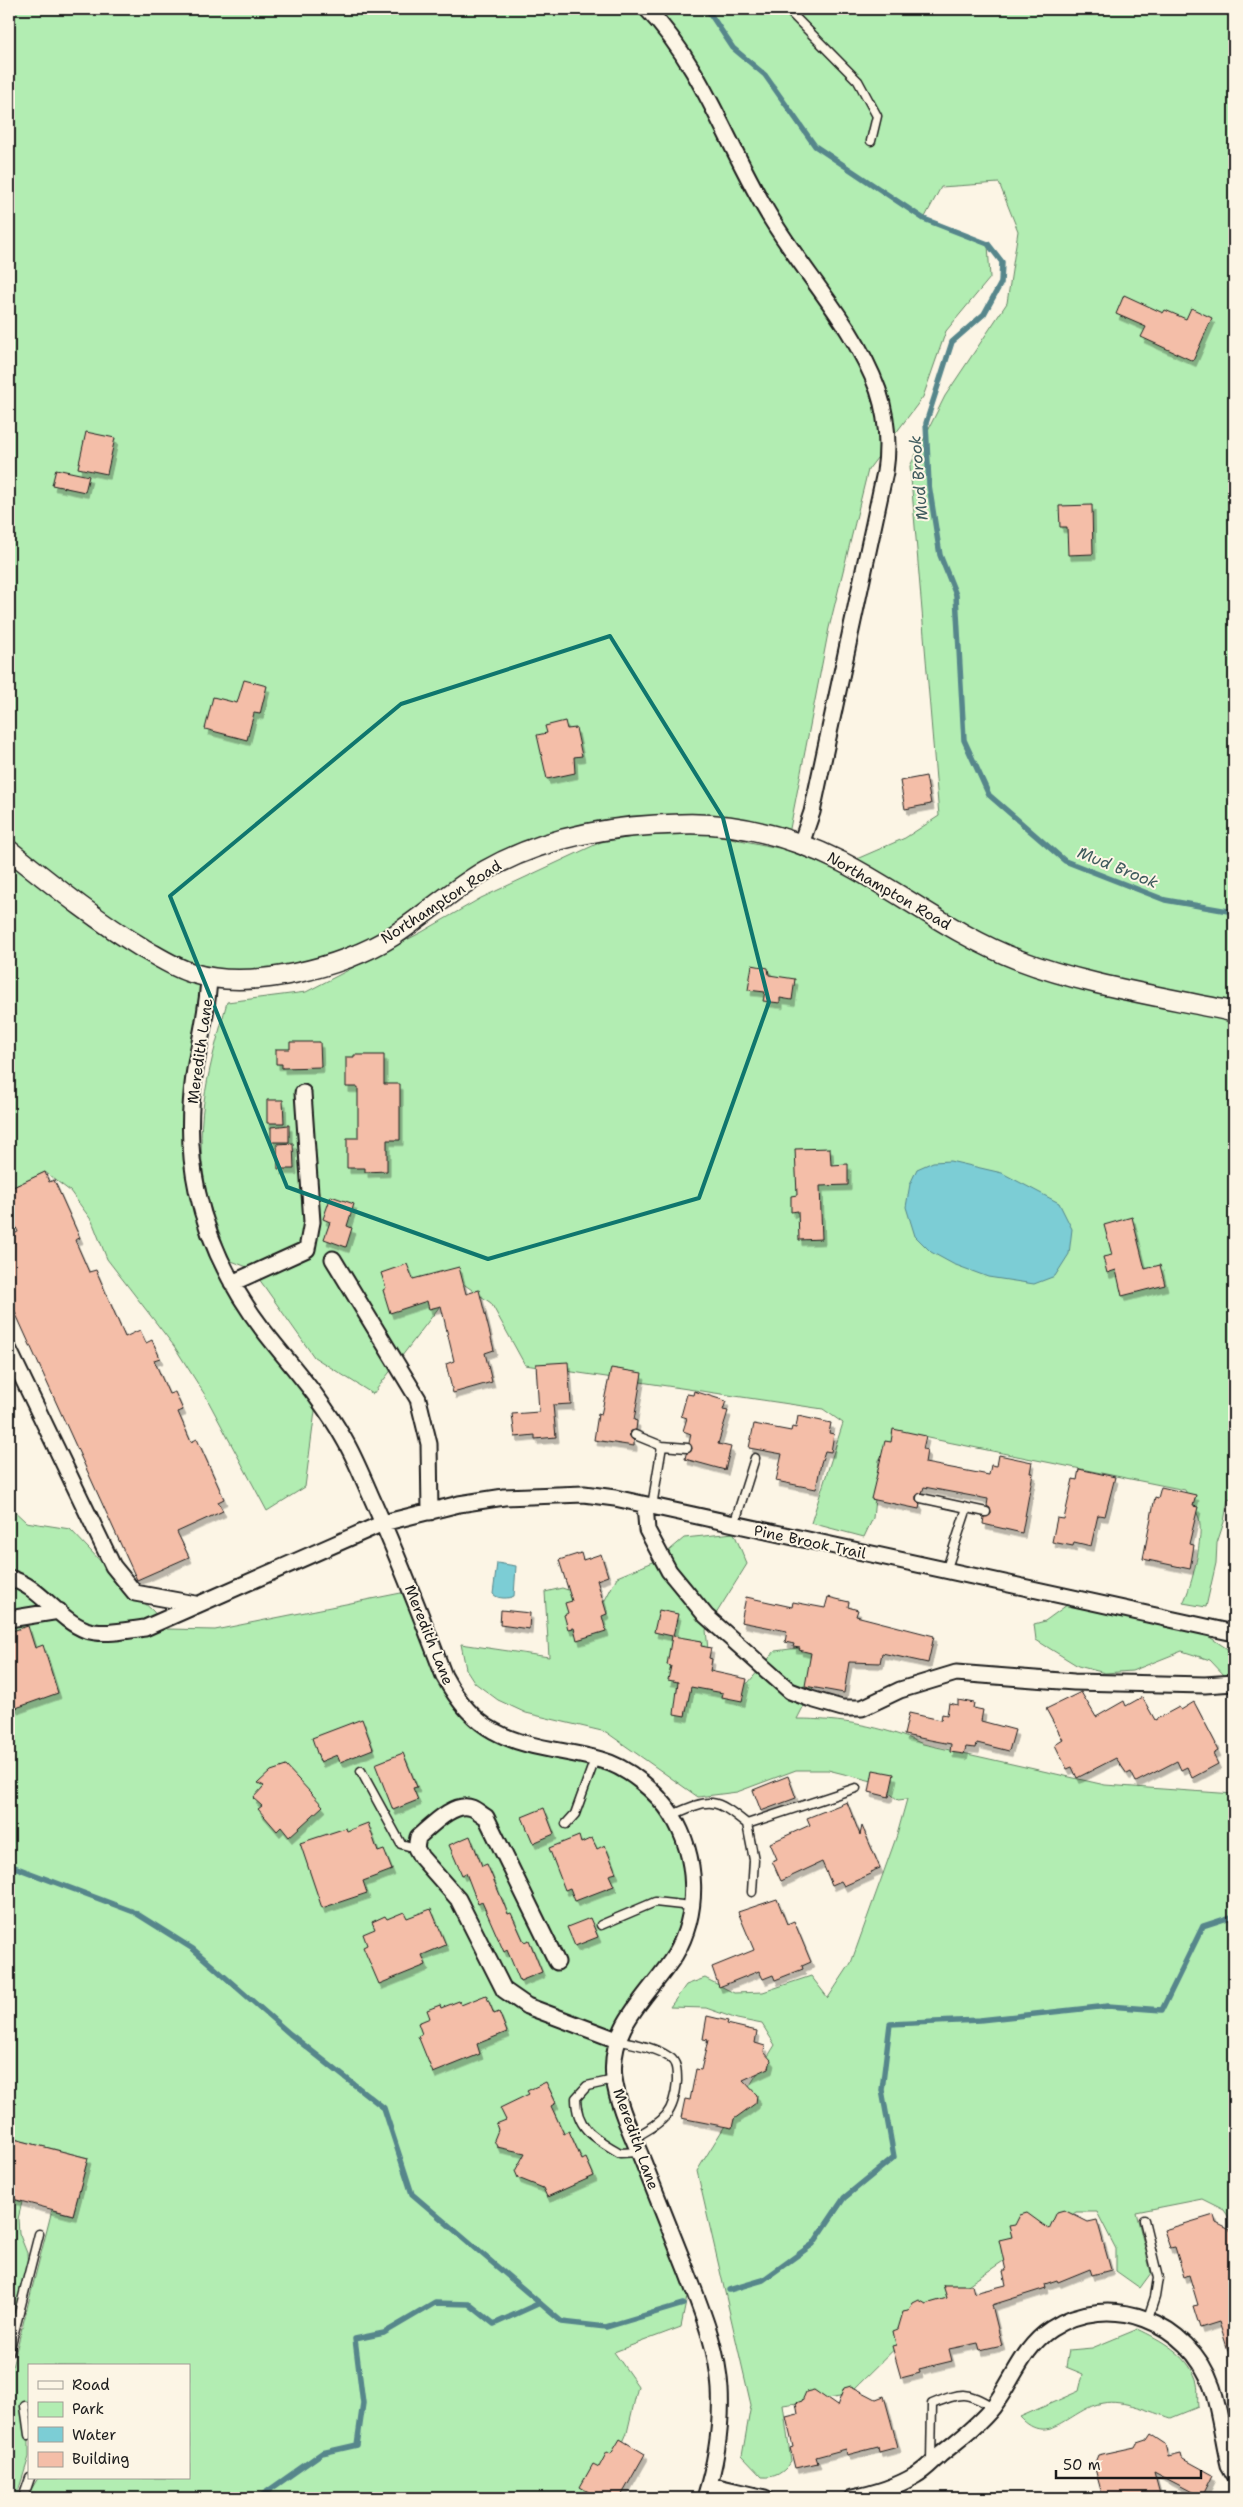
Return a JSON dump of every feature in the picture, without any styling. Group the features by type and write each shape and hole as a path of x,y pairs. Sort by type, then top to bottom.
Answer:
{"street":[{"path":"647,9 675,42 772,221 838,313 860,352 878,390 886,425 888,450 885,472 812,812 801,844"},
{"name":"Northampton Road","path":"9,850 89,914 113,930 180,968 209,977 241,979 307,969 342,960 390,937 487,869 530,850 562,839 632,827 711,824 761,831 801,844 845,864 969,937 1020,960 1063,974 1234,1012"},
{"name":"Meredith Lane","path":"209,977 205,1019 194,1075 191,1117 192,1152 197,1190 206,1223 221,1264 232,1283 264,1331 317,1396 345,1440 384,1523 444,1676 455,1695 470,1713 488,1728 507,1737 595,1758 621,1769 659,1798 672,1815 688,1851 692,1869 691,1906 688,1924 674,1956 634,2006 617,2040 614,2080 623,2115 637,2145 701,2308 714,2350 720,2387 720,2425 714,2466 707,2492"},
{"path":"232,1283 307,1249 312,1222 303,1093"},
{"path":"333,1259 418,1399 429,1444 430,1512"},
{"path":"9,1350 113,1566 135,1594 195,1604"},
{"name":"Pine Brook Trail","path":"384,1523 459,1504 521,1496 584,1494 649,1505 1234,1633"},
{"path":"649,1505 647,1530 669,1571 706,1616 790,1691 811,1699 842,1708 862,1708 908,1687 929,1680 962,1673 991,1677 1074,1682 1205,1685 1234,1683"},
{"path":"9,1578 28,1585 59,1611 87,1630 123,1631 145,1628 195,1604 384,1523"},
{"path":"9,1619 59,1611"},
{"path":"557,1962 486,1817 472,1808 461,1807 449,1812 418,1837 416,1848 421,1857 458,1899 504,1990 527,2006 617,2040"},
{"path":"852,2498 916,2475 974,2427 993,2407 1033,2344 1052,2328 1075,2316 1100,2312 1128,2312 1148,2318 1183,2342 1199,2362 1211,2386 1229,2465 1234,2474"},
{"path":"707,2492 765,2498"}],"lane":[{"path":"787,9 858,80 877,116 871,141"},
{"path":"635,1435 662,1446 687,1448"},
{"path":"649,1505 662,1446"},
{"path":"734,1525 755,1458"},
{"path":"921,1498 986,1512"},
{"path":"946,1571 967,1508"},
{"path":"566,1824 575,1814 595,1758"},
{"path":"361,1772 401,1844 416,1848"},
{"path":"747,1824 856,1788"},
{"path":"672,1815 702,1802 724,1805 747,1824 754,1860 752,1892"},
{"path":"600,1925 655,1902 691,1906"},
{"path":"614,2080 586,2086 576,2098 576,2113 584,2127 620,2153 637,2145 659,2123 675,2102 677,2069 670,2058 642,2045 617,2040"},
{"path":"1144,2220 1158,2278 1155,2297 1148,2318"},
{"path":"9,2352 38,2234"},
{"path":"931,2462 932,2404 953,2396 971,2395 993,2407"},
{"path":"25,2406 28,2428"},
{"path":"23,2498 29,2480"}],"highlighted area":[{"path":"610,636 723,818 769,1002 699,1198 488,1259 287,1187 170,896 401,704"}],"green space":[{"path":"9,9 1234,9 1234,1012 1063,974 845,864 905,838 939,816 910,466 945,396 1007,303 1018,231 999,183 941,187 924,219 988,244 990,278 946,331 923,397 868,470 829,628 788,839 711,824 530,849 390,937 307,969 193,974 208,998 192,1152 221,1264 317,1396 305,1487 267,1511 205,1395 174,1346 107,1259 92,1221 70,1191 45,1172 9,1189"},
{"path":"707,833 783,849 852,875 1023,968 1234,1017 1234,1500 1228,1499 1224,1522 1217,1543 1216,1563 1206,1607 1183,1603 1190,1585 1200,1537 1199,1518 1185,1490 898,1432 879,1460 873,1518 864,1537 811,1523 843,1423 823,1409 525,1365 491,1303 459,1281 373,1394 314,1357 252,1269 229,1260 207,1193 201,1137 202,1114 210,1069 227,1002 306,992 422,932 481,898 601,842 639,836"},
{"path":"9,1506 26,1522 70,1529 106,1567 153,1611 167,1629 215,1630 411,1591 444,1676 488,1728 604,1760 647,1788 688,1851 688,1924 634,2006 613,2064 690,2282 681,2327 614,2352 638,2386 627,2433 599,2498 26,2498 37,2480 190,2480 190,2364 28,2364 28,2460 16,2498 9,2498 9,2379 52,2210 73,2215 88,2158 14,2139 9,2157"},
{"path":"734,1533 747,1564 706,1630 710,1669 728,1685 748,1683 775,1651 821,1645 825,1664 797,1719 829,1720 877,1728 923,1744 1105,1785 1234,1794 1234,2225 1224,2210 1202,2199 1136,2212 1151,2273 1140,2288 1116,2271 1116,2249 1097,2212 1076,2212 941,2303 847,2396 783,2405 791,2462 785,2469 771,2477 762,2477 742,2456 751,2405 697,2171 775,2045 762,2024 737,2019 706,2008 670,2007 686,1985 705,1978 734,1993 763,1992 811,1976 828,1998 851,1963 897,1835 907,1799 898,1800 876,1782 828,1770 796,1770 737,1792 698,1797 606,1732 526,1713 498,1700 475,1683 466,1669 461,1644 549,1657 545,1592 562,1588 604,1602 617,1577 658,1560 684,1538"},
{"path":"1071,1602 1205,1634 1232,1652 1234,1675 1226,1677 1210,1660 1182,1651 1132,1671 1105,1673 1078,1666 1036,1640 1034,1624 1045,1621"},
{"path":"9,2198 22,2202 18,2219 19,2233 27,2253 28,2269 9,2334"},
{"path":"1138,2329 1164,2343 1186,2362 1197,2382 1198,2407 1171,2418 1128,2404 1103,2403 1091,2406 1051,2428 1041,2429 1031,2426 1020,2417 1079,2391 1083,2374 1066,2367 1069,2350 1092,2348"}],"water":[{"path":"950,1161 1002,1173 1059,1203 1072,1229 1069,1254 1055,1276 1034,1284 988,1277 953,1264 931,1252 915,1236 906,1207 910,1184 917,1169 933,1162"},
{"path":"497,1563 516,1566 514,1596 503,1598 493,1594"}],"building":[{"path":"1124,295 1163,313 1165,310 1186,319 1191,308 1212,318 1193,361 1141,337 1146,327 1116,314"},
{"path":"86,432 115,438 107,474 78,468"},
{"path":"56,469 89,476 85,492 52,485"},
{"path":"1092,505 1093,554 1068,555 1067,527 1060,527 1059,506"},
{"path":"244,680 267,686 260,714 254,713 247,740 205,729 213,697 237,703"},
{"path":"565,721 567,729 576,728 582,756 574,757 575,773 547,779 537,735 547,733 545,726"},
{"path":"926,776 931,804 905,809 900,781"},
{"path":"752,965 768,968 769,975 795,979 792,1000 780,998 780,1003 763,1001 765,992 748,990"},
{"path":"290,1042 320,1042 321,1067 282,1068 282,1064 276,1064 276,1049 290,1049"},
{"path":"354,1055 384,1055 384,1084 400,1084 400,1140 387,1140 387,1171 365,1172 365,1168 347,1168 347,1138 358,1138 358,1087 346,1087 346,1057 354,1057"},
{"path":"267,1100 283,1100 284,1123 267,1123"},
{"path":"289,1125 289,1142 271,1142 271,1127"},
{"path":"293,1143 294,1169 278,1169 277,1144"},
{"path":"830,1148 831,1165 848,1164 848,1185 820,1186 822,1239 799,1240 798,1211 791,1212 791,1196 797,1195 795,1149"},
{"path":"45,1172 49,1182 54,1180 80,1238 75,1240 89,1272 96,1270 125,1337 140,1330 146,1343 152,1340 160,1358 154,1360 169,1394 175,1392 183,1410 178,1412 191,1442 197,1439 224,1499 218,1502 223,1511 177,1532 189,1557 137,1580 9,1299 9,1236 18,1232 9,1211 9,1189"},
{"path":"331,1196 354,1204 347,1226 352,1228 346,1247 324,1239 330,1222 323,1219"},
{"path":"1132,1217 1145,1269 1160,1265 1165,1285 1122,1296 1116,1270 1107,1273 1103,1257 1112,1255 1104,1225"},
{"path":"407,1264 413,1279 459,1267 466,1294 479,1290 494,1350 485,1353 492,1382 453,1393 446,1364 454,1361 441,1306 429,1309 427,1301 390,1313 383,1290 386,1288 381,1273"},
{"path":"568,1362 571,1404 553,1405 556,1437 535,1439 535,1435 515,1437 512,1414 539,1412 536,1364"},
{"path":"611,1368 642,1373 634,1420 637,1421 636,1430 631,1431 629,1435 634,1441 634,1446 594,1440 598,1414 601,1415"},
{"path":"694,1391 726,1401 723,1410 728,1411 718,1444 731,1447 725,1470 685,1459 686,1454 692,1449 689,1443 691,1434 683,1431 687,1418 681,1416 687,1394 693,1395"},
{"path":"798,1416 831,1423 829,1433 834,1434 831,1452 825,1451 821,1463 816,1489 776,1481 782,1454 749,1448 754,1424 791,1431 792,1427 796,1428"},
{"path":"893,1429 926,1436 923,1449 927,1450 925,1463 989,1475 991,1465 997,1466 999,1455 1032,1462 1030,1473 1033,1473 1022,1533 983,1524 984,1517 991,1514 990,1508 987,1506 988,1499 924,1487 922,1493 916,1496 916,1500 920,1504 919,1509 871,1499 885,1441 891,1442"},
{"path":"1079,1469 1115,1477 1105,1516 1098,1515 1091,1546 1074,1542 1073,1546 1052,1542 1057,1518 1064,1519 1073,1479 1077,1480"},
{"path":"1161,1487 1196,1495 1193,1506 1198,1507 1189,1544 1194,1545 1190,1569 1143,1559 1155,1497 1158,1498"},
{"path":"581,1553 583,1560 601,1554 608,1576 597,1580 607,1614 602,1616 606,1631 577,1640 574,1628 568,1629 564,1615 568,1613 565,1603 572,1601 559,1560"},
{"path":"746,1597 792,1607 793,1602 825,1608 828,1597 849,1602 848,1607 858,1610 856,1616 934,1636 928,1663 882,1653 880,1663 849,1662 844,1693 805,1686 811,1653 799,1650 800,1648 793,1647 794,1644 785,1642 787,1631 741,1622"},
{"path":"501,1610 530,1613 529,1629 500,1625"},
{"path":"659,1610 678,1614 673,1636 702,1641 701,1646 711,1648 709,1658 712,1659 710,1671 747,1679 742,1701 722,1697 723,1693 691,1687 685,1716 674,1714 678,1682 668,1680 671,1666 667,1665 672,1636 654,1632"},
{"path":"28,1626 35,1648 43,1645 58,1693 16,1708 9,1700 9,1632"},
{"path":"1081,1692 1096,1717 1124,1701 1126,1706 1142,1697 1155,1720 1179,1707 1181,1710 1194,1702 1216,1744 1218,1751 1213,1754 1218,1764 1192,1778 1187,1767 1181,1770 1177,1761 1136,1782 1131,1772 1127,1774 1116,1758 1077,1778 1072,1767 1067,1769 1055,1745 1063,1740 1046,1709"},
{"path":"958,1700 974,1703 973,1708 983,1710 981,1721 1015,1730 1009,1751 977,1743 976,1748 966,1747 964,1754 950,1752 951,1744 904,1735 909,1713 941,1720 942,1714 947,1715 949,1703 958,1705"},
{"path":"362,1719 373,1749 340,1762 337,1755 320,1762 312,1738"},
{"path":"403,1753 417,1787 413,1788 418,1800 393,1810 375,1764"},
{"path":"286,1766 323,1806 289,1837 281,1827 277,1831 258,1809 262,1806 253,1798 264,1786 258,1783 271,1771"},
{"path":"873,1770 894,1774 889,1797 869,1792"},
{"path":"788,1776 796,1798 761,1811 753,1790"},
{"path":"847,1802 860,1835 862,1826 880,1868 844,1886 841,1881 832,1885 822,1862 781,1881 772,1861 777,1859 770,1843 810,1825 807,1818"},
{"path":"544,1808 554,1834 533,1843 522,1817"},
{"path":"368,1823 378,1852 384,1850 392,1870 363,1881 367,1893 322,1908 300,1843 346,1828 347,1831"},
{"path":"470,1836 482,1866 487,1864 508,1914 511,1913 524,1942 529,1940 542,1972 520,1981 507,1950 504,1952 482,1902 478,1904 466,1873 462,1875 449,1845"},
{"path":"579,1836 581,1843 592,1838 597,1849 605,1845 616,1873 609,1875 614,1886 575,1901 570,1888 565,1890 549,1848"},
{"path":"777,1899 787,1924 794,1921 811,1962 802,1966 803,1969 775,1980 773,1975 763,1979 759,1971 719,1987 712,1967 754,1950 738,1912"},
{"path":"431,1909 446,1945 422,1955 426,1965 379,1984 363,1947 367,1945 363,1934 375,1929 372,1922 385,1916 387,1919 404,1912 407,1918"},
{"path":"590,1918 598,1937 575,1946 567,1927"},
{"path":"486,1995 494,2014 499,2012 507,2032 477,2044 480,2054 433,2073 418,2036 422,2034 418,2023 430,2018 427,2010 440,2005 441,2008 459,2001 461,2005"},
{"path":"707,2016 728,2021 727,2024 757,2031 755,2043 765,2046 764,2052 771,2060 769,2068 743,2080 757,2095 756,2103 734,2119 732,2128 681,2118 685,2099 690,2100 696,2069 701,2070 708,2040 703,2039"},
{"path":"546,2082 556,2103 551,2106 564,2134 569,2131 582,2160 586,2158 594,2176 547,2197 543,2188 518,2178 515,2171 525,2153 497,2147 494,2140 498,2130 496,2124 506,2120 500,2108 529,2094 527,2091"},
{"path":"14,2139 88,2158 73,2215 9,2198 9,2157"},
{"path":"1064,2210 1088,2222 1097,2220 1111,2270 1092,2275 1090,2269 1058,2282 1057,2280 1045,2284 1046,2288 992,2305 1002,2345 980,2350 978,2343 949,2349 952,2361 919,2369 920,2373 901,2378 892,2346 896,2345 893,2331 898,2329 903,2312 908,2311 913,2303 919,2300 926,2304 947,2298 943,2285 972,2285 974,2293 1006,2285 1003,2271 1006,2271 999,2240 1012,2237 1009,2226 1015,2225 1020,2215 1027,2213 1049,2229 1057,2212"},
{"path":"1214,2215 1216,2223 1234,2232 1234,2303 1229,2304 1234,2320 1234,2360 1231,2360 1219,2322 1200,2328 1193,2306 1198,2305 1189,2275 1184,2277 1175,2247 1170,2248 1164,2230"},
{"path":"851,2386 876,2399 884,2396 898,2447 879,2452 878,2447 847,2455 846,2449 816,2457 818,2463 795,2468 790,2448 793,2447 786,2417 798,2414 796,2403 802,2401 806,2392 814,2390 837,2406 844,2388"},
{"path":"1150,2434 1165,2444 1168,2457 1181,2454 1182,2458 1213,2475 1202,2497 1154,2472 1161,2498 1103,2498 1094,2465 1098,2455 1135,2447 1137,2443 1146,2440"},
{"path":"620,2439 645,2454 620,2498 599,2498 580,2487 593,2464 599,2467 607,2452 611,2454"}],"waterway":[{"name":"Mud Brook","path":"707,9 733,48 765,75 815,146 924,219 988,244 1002,262 1001,283 984,314 952,342 926,423 929,485 940,555 956,595 964,740 989,795 1065,861 1165,900 1234,912"},
{"path":"9,1865 134,1912 193,1949 290,2034 384,2108 412,2194 562,2322 606,2327 683,2304"},
{"path":"729,2290 763,2280 813,2244 844,2198 894,2157 882,2090 890,2024 980,2020 1108,2006 1162,2010 1203,1926 1234,1916"},
{"path":"258,2498 322,2453 357,2445 363,2403 355,2339 384,2333 435,2303 469,2304 494,2324 540,2303"}]}
